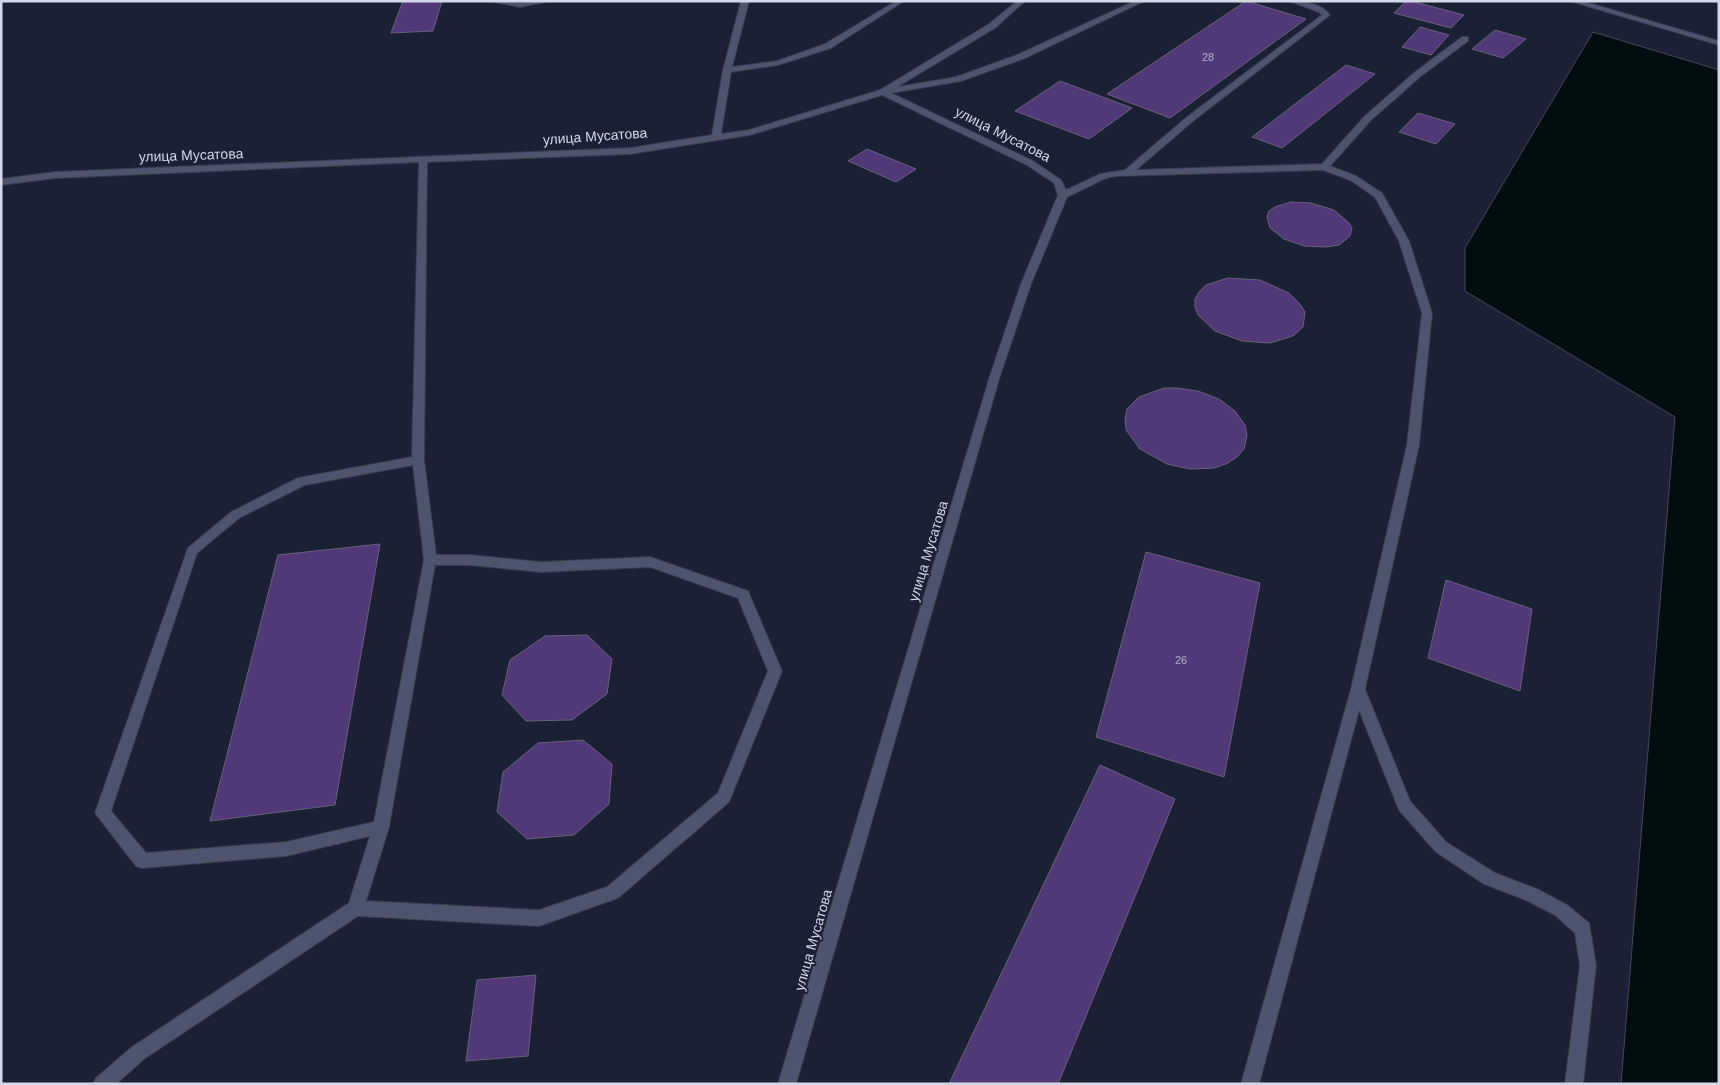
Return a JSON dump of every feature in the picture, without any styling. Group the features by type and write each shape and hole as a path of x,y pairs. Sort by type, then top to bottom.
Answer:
{"lane":[{"path":"492,1 520,5 547,1"},
{"path":"716,138 728,70 745,1"},
{"path":"728,70 778,63 828,46 901,1"},
{"path":"883,92 992,26 1022,1"},
{"path":"883,92 958,79 1020,57 1141,1"},
{"path":"1129,171 1190,119 1326,15 1322,10 1292,1"},
{"path":"1573,1 1719,43"},
{"path":"1324,168 1368,118 1418,74 1465,39"},
{"name":"улица Мусатова","path":"1,182 54,175 422,161 630,150 750,132 883,92 1030,162 1058,182 1063,195 1026,284 994,379 787,1084"},
{"path":"356,908 381,826 430,560 418,460 422,161"},
{"path":"1063,195 1103,176 1129,171 1324,168 1353,178 1379,194 1404,241 1427,313 1413,445 1358,689 1250,1084"},
{"path":"381,826 286,849 142,861 104,813 192,551 235,514 302,481 418,460"},
{"path":"102,1084 138,1053 356,908 539,918 612,893 724,797 775,671 743,595 650,562 541,567 470,560 430,560"},
{"path":"1358,689 1404,805 1441,846 1490,879 1531,894 1561,910 1583,929 1588,964 1574,1084"}],"shaded area":[{"path":"1593,32 1719,70 1719,1084 1621,1084 1675,417 1465,291 1465,248"}],"building":[{"path":"403,1 442,1 433,31 391,33"},
{"path":"1246,1 1306,19 1170,118 1107,94"},
{"path":"1406,1 1464,15 1451,28 1394,13"},
{"path":"1420,27 1449,35 1431,55 1402,47"},
{"path":"1495,30 1526,39 1503,58 1472,49"},
{"path":"1346,65 1375,74 1282,148 1252,137"},
{"path":"1060,81 1132,108 1089,139 1015,111"},
{"path":"1418,113 1455,124 1436,144 1399,132"},
{"path":"867,149 916,169 896,182 848,161"},
{"path":"1291,202 1311,203 1334,210 1349,223 1352,228 1350,236 1339,245 1326,247 1304,246 1284,239 1270,228 1267,217 1269,211 1275,207"},
{"path":"1228,278 1260,280 1289,293 1305,312 1303,327 1293,336 1270,343 1242,341 1215,331 1198,315 1195,299 1206,285"},
{"path":"1164,388 1198,391 1219,399 1235,411 1245,425 1247,435 1244,449 1237,457 1226,464 1214,468 1190,469 1167,464 1140,449 1126,430 1125,419 1127,409 1139,397"},
{"path":"380,544 335,805 210,821 278,555"},
{"path":"1146,552 1260,583 1224,777 1096,737"},
{"path":"1446,580 1532,609 1520,691 1428,658"},
{"path":"587,635 612,659 607,694 572,720 526,721 502,695 510,660 545,636"},
{"path":"583,740 612,764 609,804 574,835 527,839 497,812 503,772 538,743"},
{"path":"1100,765 1175,799 1058,1084 949,1084"},
{"path":"536,975 528,1056 466,1061 477,980"}]}
